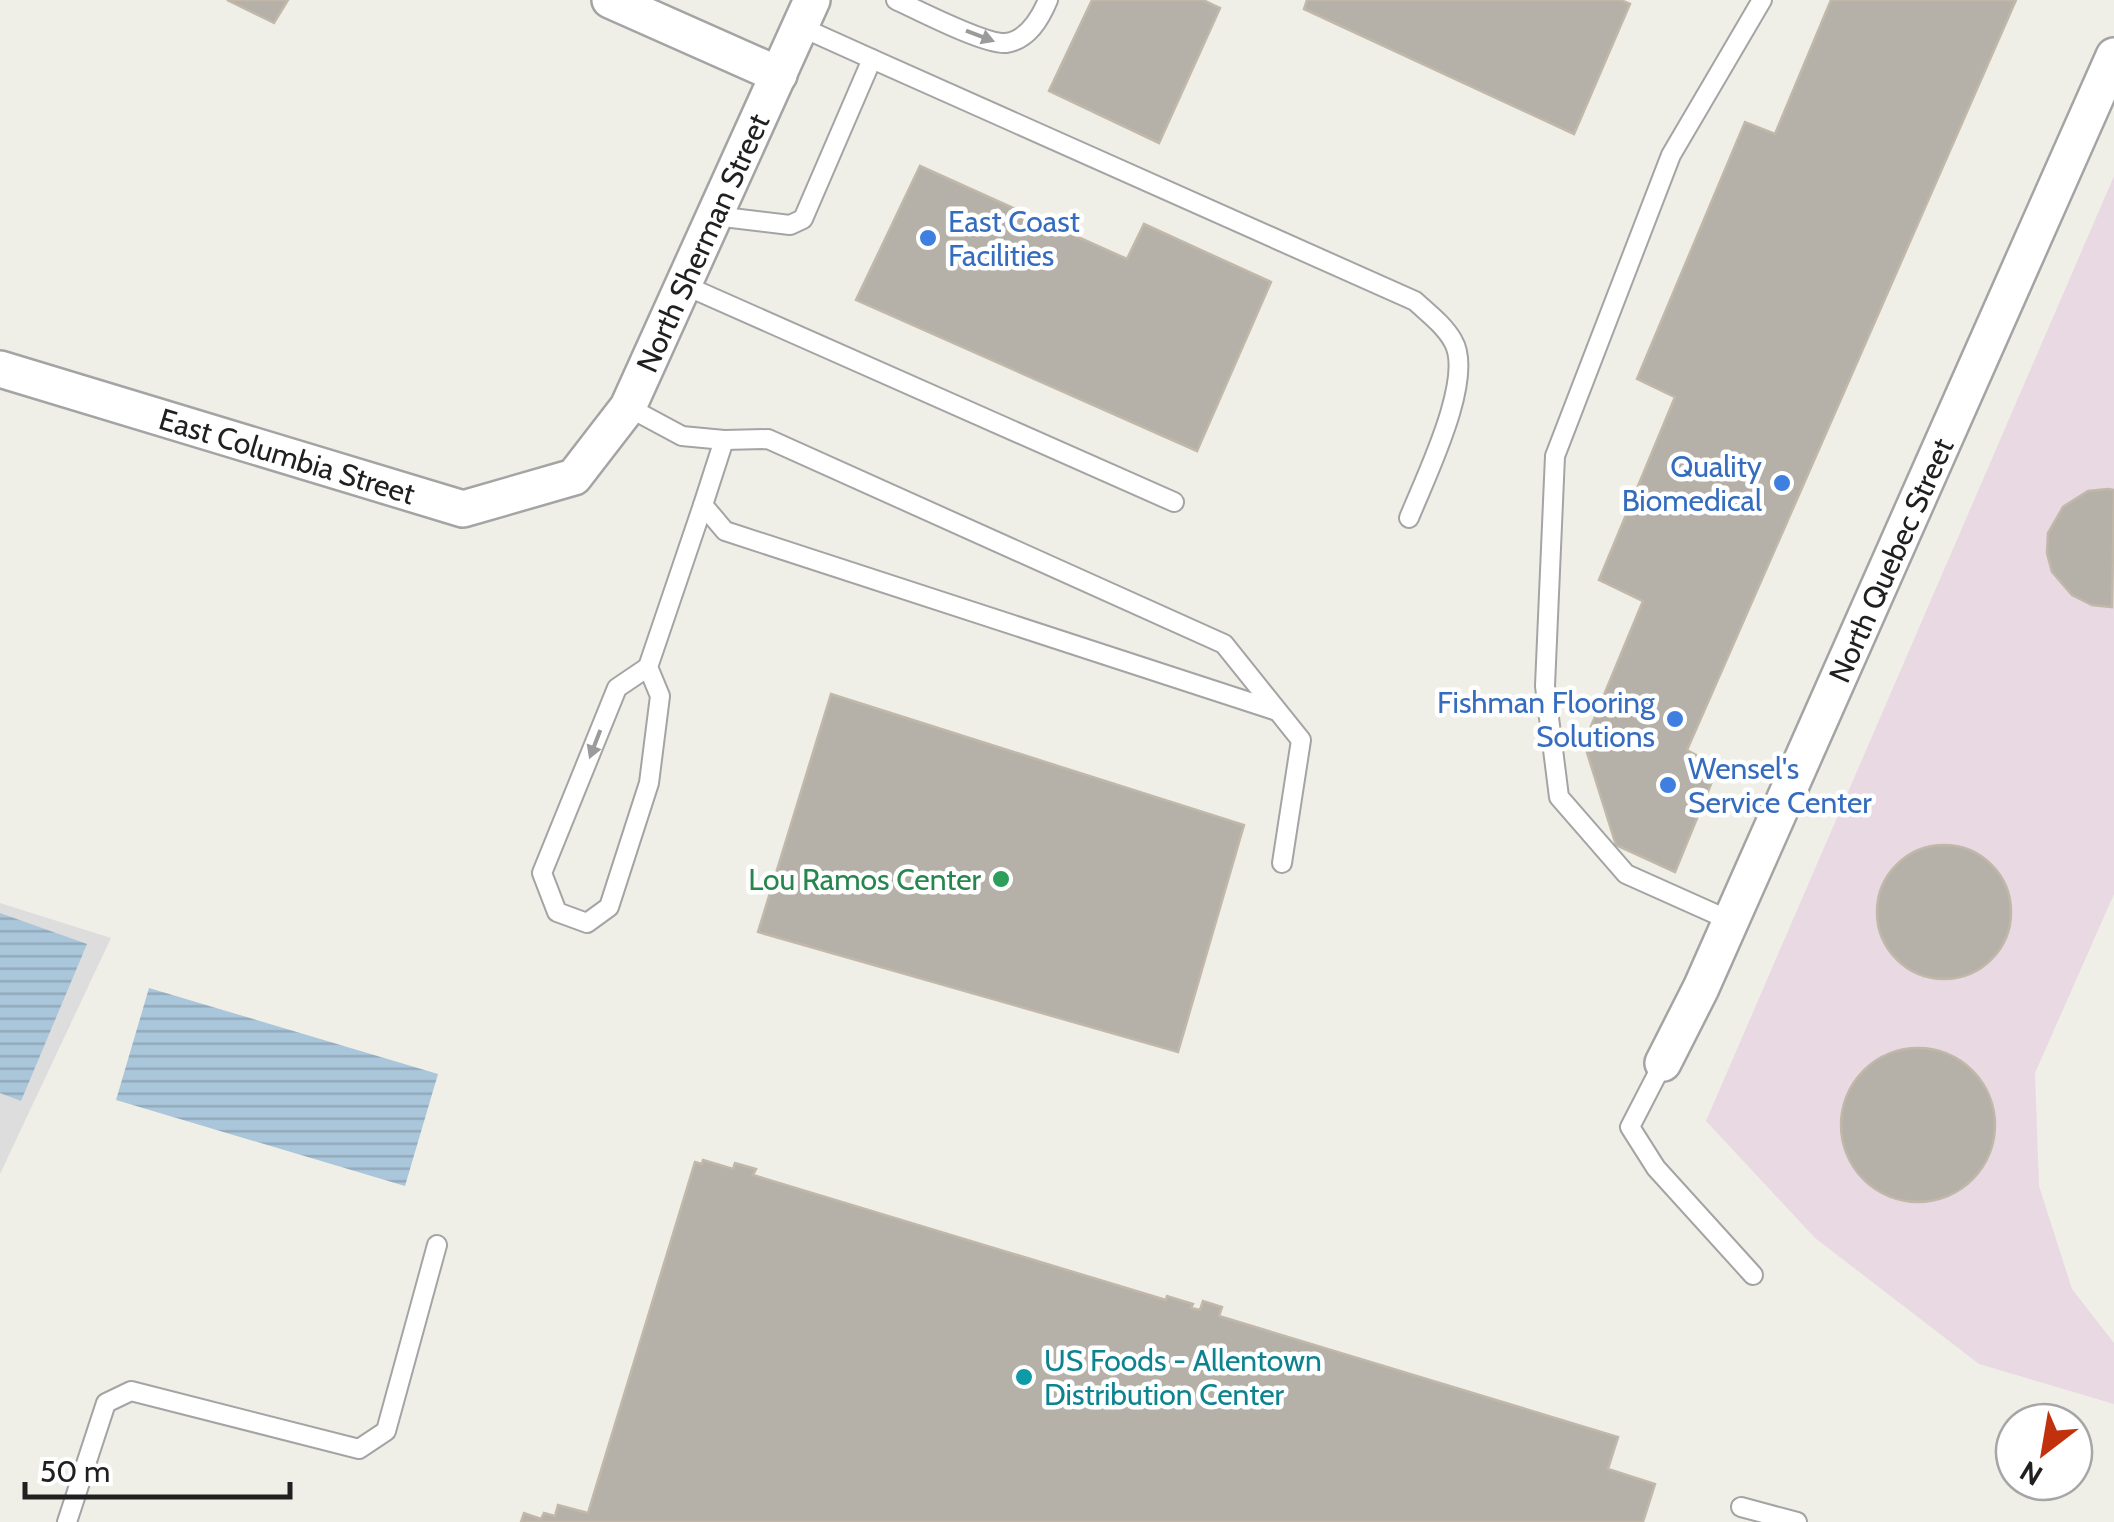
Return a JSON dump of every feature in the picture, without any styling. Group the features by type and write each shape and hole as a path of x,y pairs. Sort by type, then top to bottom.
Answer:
{"street":[{"path":"610,0 779,75"},
{"name":"North Sherman Street","path":"574,478 628,407 806,13"},
{"name":"North Quebec Street","path":"1662,1064 1702,988 2114,56"},
{"name":"East Columbia Street","path":"0,369 463,509 574,478"}],"lane":[{"path":"896,0 1005,44 1024,37 1042,16 1048,0"},
{"path":"1731,921 1626,874 1559,797 1545,686 1554,456 1671,156 1762,0"},
{"path":"806,13 872,59 1415,301 1453,341 1460,360 1458,389 1410,518"},
{"path":"715,216 790,225 803,219 872,59"},
{"path":"684,284 1174,502"},
{"path":"628,407 682,436 768,439 1224,644 1301,740 1282,863"},
{"path":"648,667 660,696 649,783 609,907 587,924 558,912 542,872 617,688 648,667 724,440"},
{"path":"702,505 724,532 1277,711"},
{"path":"1662,1064 1630,1127 1656,1168 1753,1275"},
{"path":"68,1522 106,1403 131,1391 359,1449 386,1430 437,1245"},
{"path":"1742,1507 1798,1522"}],"shaded area":[{"path":"2114,176 2114,894 2035,1073 2039,1186 2072,1289 2114,1343 2114,1404 1979,1364 1815,1238 1706,1121"},
{"path":"0,903 111,938 0,1174"}],"water":[{"path":"0,913 87,944 21,1101 0,1093"},
{"path":"149,988 438,1074 405,1186 116,1100"}],"building":[{"path":"227,0 288,0 274,23"},
{"path":"1092,0 1203,0 1220,8 1159,143 1049,91"},
{"path":"1307,0 1621,0 1630,4 1574,134 1304,9"},
{"path":"1831,0 2016,0 1687,750 1718,767 1675,872 1616,845 1584,743 1643,601 1599,580 1675,397 1637,379 1745,122 1775,134"},
{"path":"920,166 1127,259 1144,224 1271,282 1197,451 856,300"},
{"path":"2114,490 2112,607 2092,605 2072,595 2052,572 2047,553 2048,533 2063,507 2088,491"},
{"name":"Lou Ramos Center","path":"831,694 1244,825 1178,1052 758,932"},
{"path":"1944,845 1970,850 1992,864 2006,886 2011,912 2006,938 1992,960 1970,974 1944,979 1918,974 1896,960 1882,938 1877,912 1882,886 1896,864 1918,850"},
{"path":"1918,1048 1947,1054 1972,1071 1989,1096 1995,1125 1989,1154 1972,1179 1947,1196 1918,1202 1889,1196 1864,1179 1847,1154 1841,1125 1847,1096 1864,1071 1889,1054"},
{"name":"US Foods - Allentown Distribution Center","path":"703,1160 733,1169 735,1163 756,1169 753,1175 1166,1300 1167,1296 1193,1304 1191,1308 1200,1310 1203,1301 1222,1307 1219,1316 1618,1437 1608,1469 1655,1484 1643,1522 521,1522 524,1513 541,1519 544,1513 555,1516 558,1505 588,1513 695,1162 702,1164"}],"place":[{"name":"East Coast Facilities","path":"928,238"},
{"name":"Quality Biomedical","path":"1782,483"},
{"name":"Fishman Flooring Solutions","path":"1675,719"},
{"name":"Wensel's Service Center","path":"1668,785"},
{"name":"Lou Ramos Center","path":"1001,879"},
{"name":"US Foods - Allentown Distribution Center","path":"1024,1377"}]}
